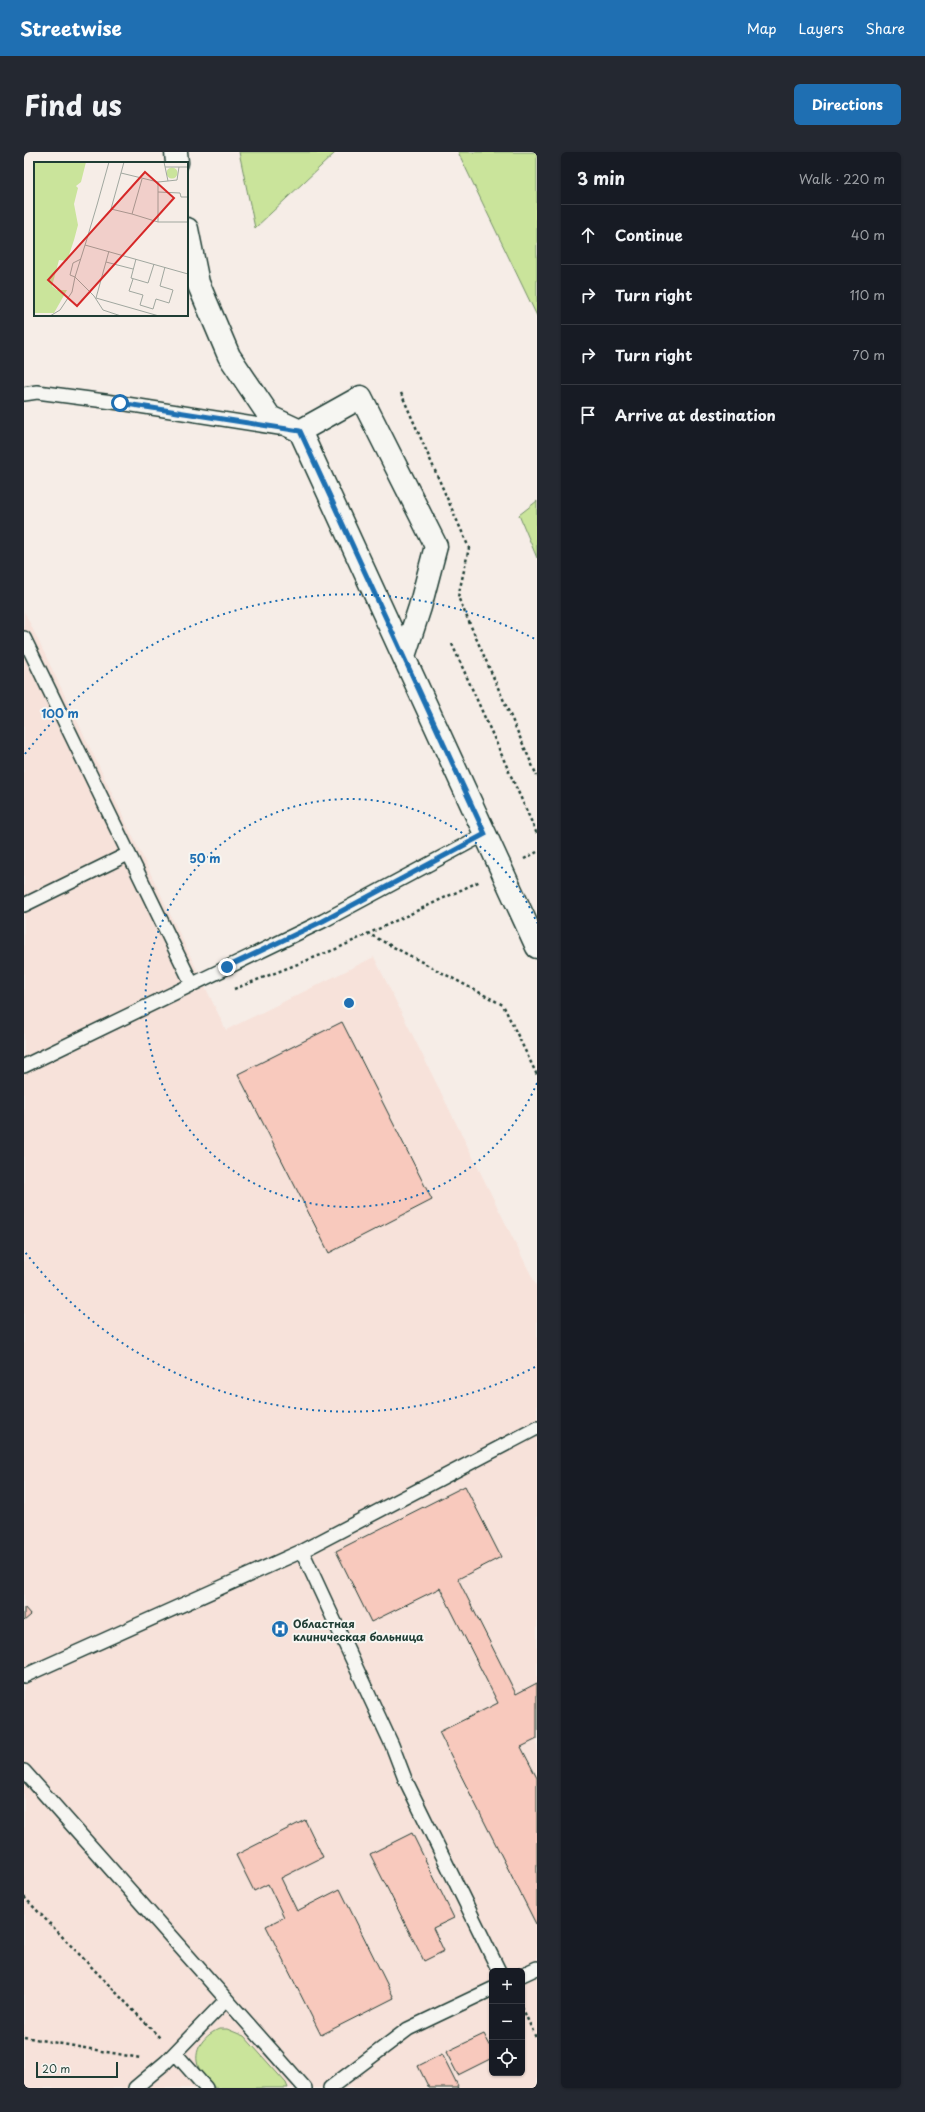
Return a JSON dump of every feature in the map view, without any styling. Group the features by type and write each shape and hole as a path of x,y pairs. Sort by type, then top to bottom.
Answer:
{"street":[{"path":"176,152 178,162"},
{"path":"188,234 198,283 229,356 270,417 300,431 537,947"},
{"path":"300,431 361,397 436,546 420,607 404,656"}],"lane":[{"path":"24,394 37,392 120,403 300,431"},
{"path":"24,638 192,984"},
{"path":"24,1066 323,921 485,834"},
{"path":"24,904 128,854"},
{"path":"24,1676 302,1551 537,1428"},
{"path":"302,1551 392,1745 405,1779 498,1968"},
{"path":"24,1771 305,2088"},
{"path":"525,1974 537,1968"},
{"path":"330,2088 408,2029 489,1990"},
{"path":"135,2088 166,2062 226,2000"},
{"path":"175,2053 206,2088"}],"path":[{"path":"401,393 469,548 458,597 537,776"},
{"path":"452,644 537,834"},
{"path":"336,949 367,933 501,871 537,852"},
{"path":"367,933 503,1005 537,1075"},
{"path":"24,1897 175,2053"},
{"path":"525,2014 537,2040"},
{"path":"24,2037 166,2062"}],"shaded area":[{"name":"Областная клиническая больница","path":"24,611 226,1030 374,957 537,1287 537,2088 24,2088"}],"green space":[{"path":"239,152 336,152 255,228"},
{"path":"458,152 537,152 537,316"},
{"path":"537,501 537,558 519,515"},
{"path":"219,2029 227,2029 244,2036 286,2083 288,2088 215,2088 202,2074 198,2065 197,2052 207,2036"}],"building":[{"path":"342,1022 432,1200 329,1253 238,1074"},
{"path":"465,1486 501,1557 458,1579 516,1694 537,1683 537,1739 521,1747 537,1778 537,1926 439,1732 498,1703 440,1588 371,1622 336,1551"},
{"path":"24,1607 31,1615 24,1621"},
{"path":"305,1820 323,1857 281,1878 297,1911 340,1889 394,1998 321,2035 266,1926 284,1917 268,1884 254,1891 236,1855"},
{"path":"412,1833 454,1918 433,1928 444,1951 424,1961 370,1854"},
{"path":"484,2034 489,2043 489,2060 458,2075 446,2052"},
{"path":"442,2054 459,2088 429,2088 418,2066"}],"place":[{"name":"Областная клиническая больница","path":"280,1629"}],"route":[{"path":"120,403 300,431 485,834 323,921 227,967"}]}
